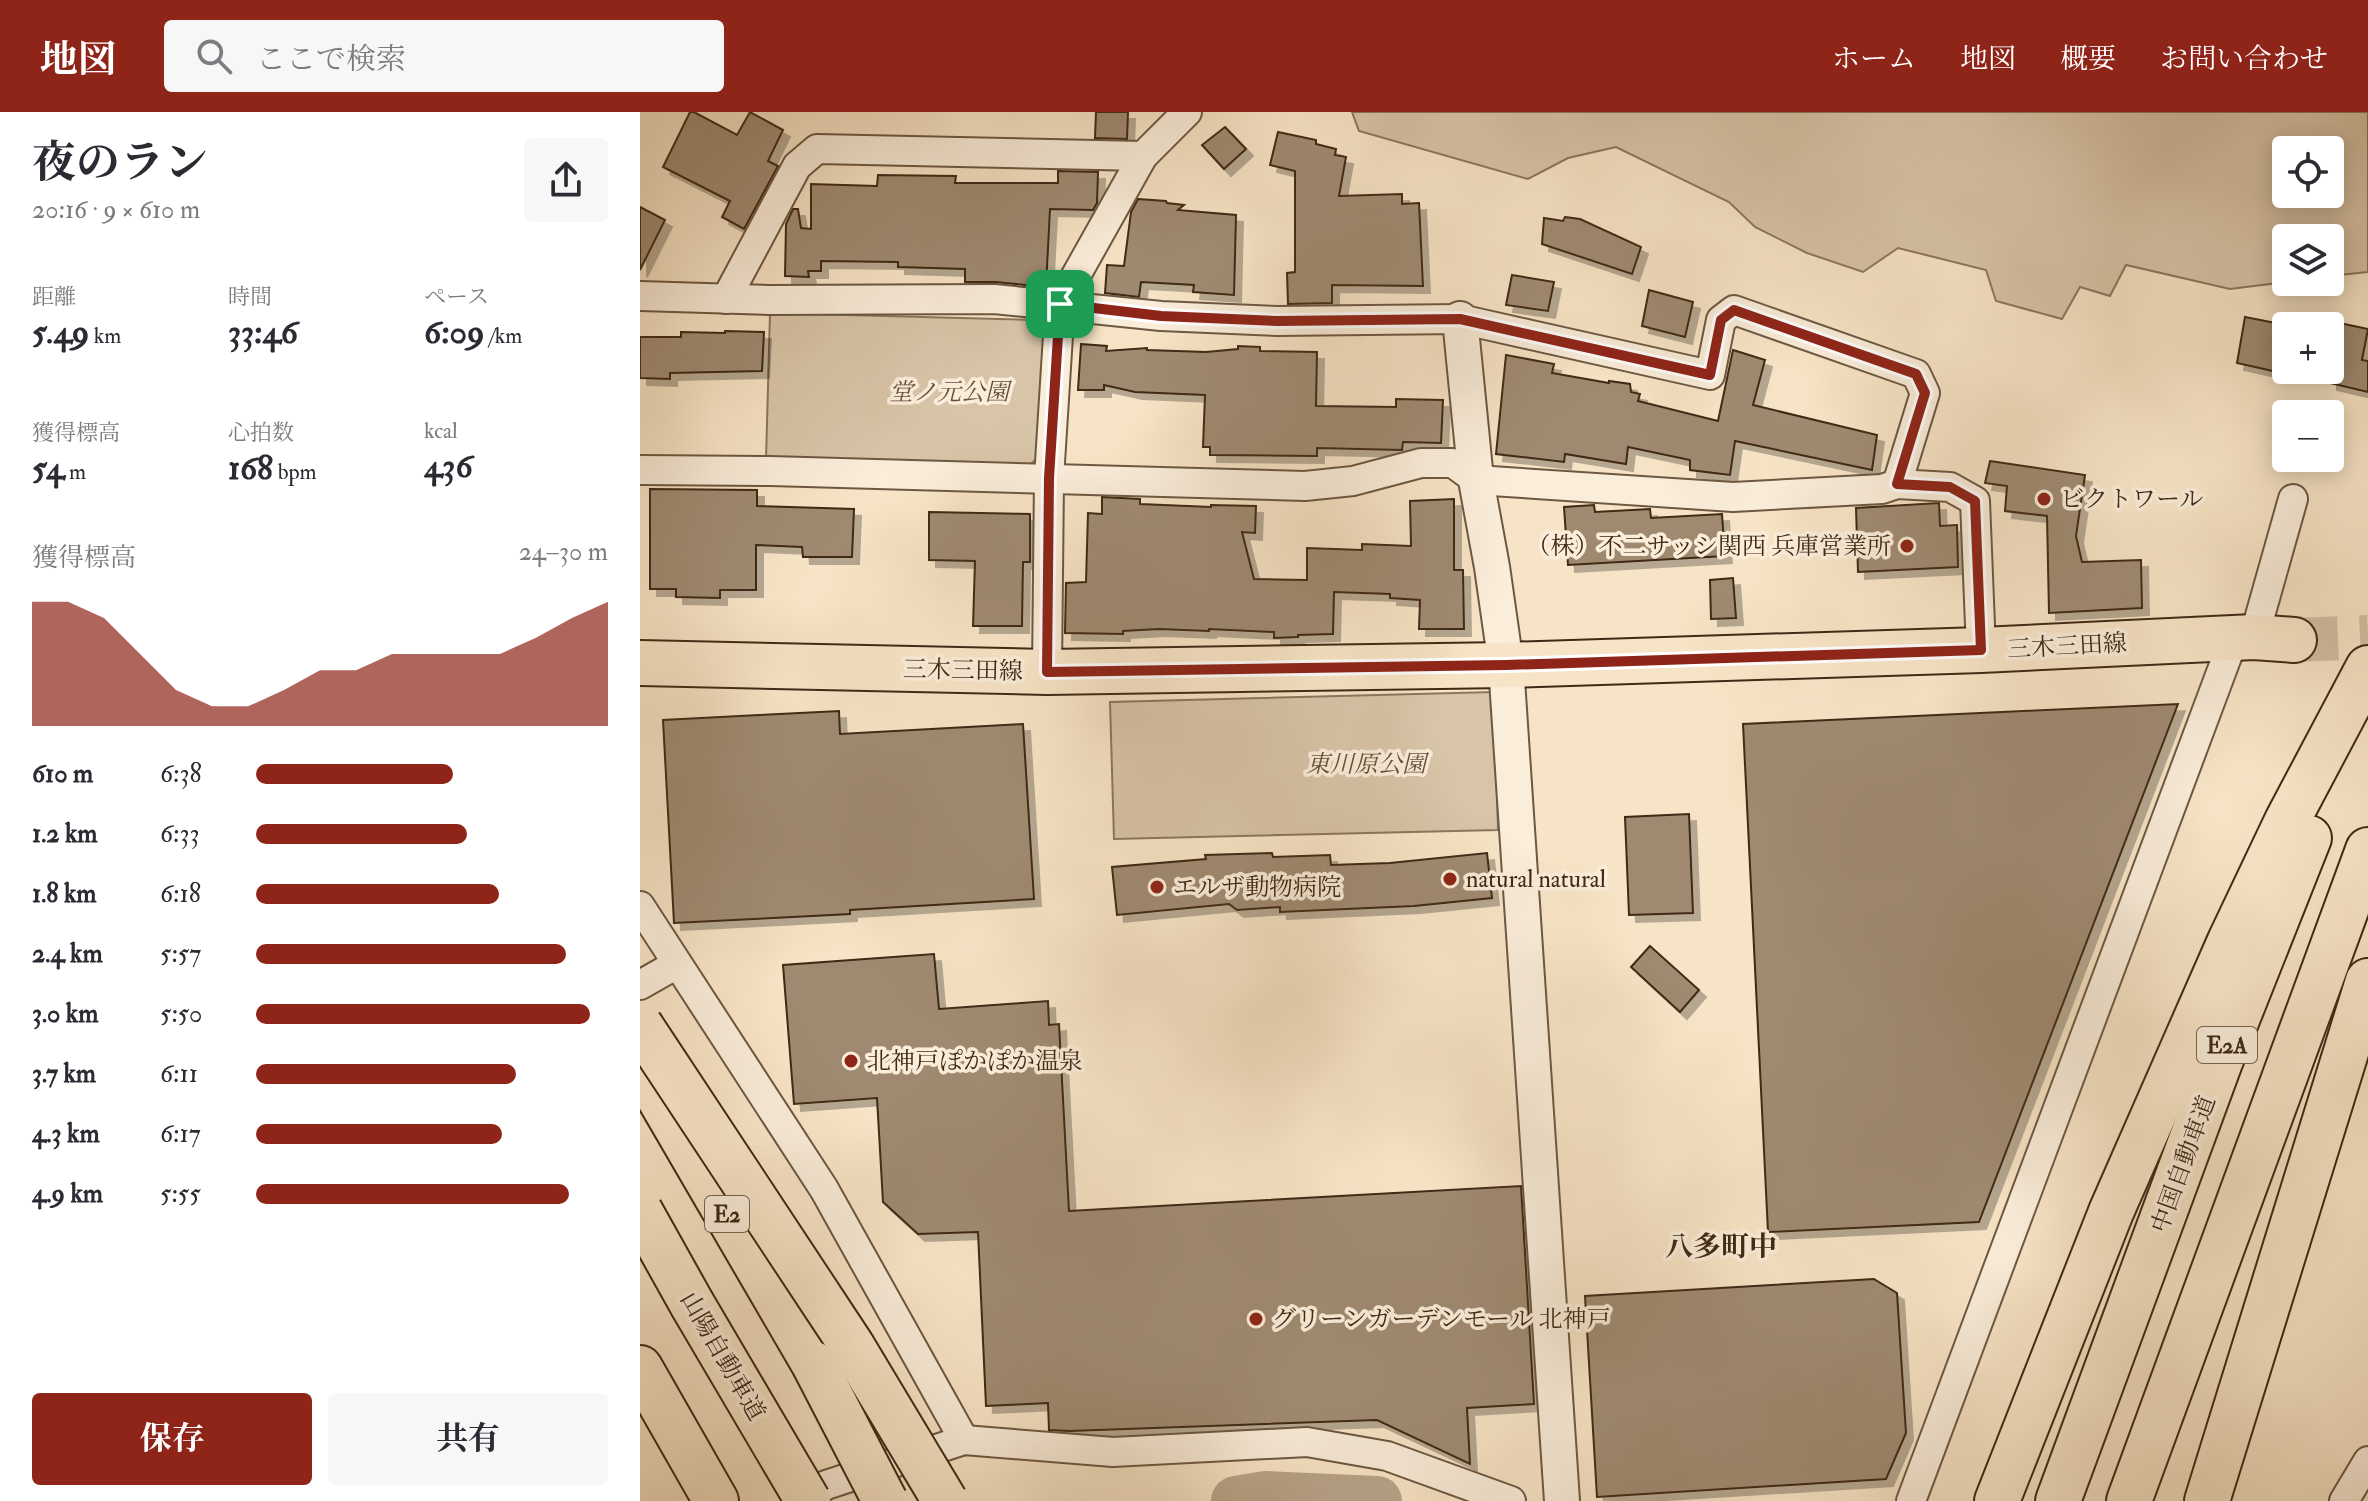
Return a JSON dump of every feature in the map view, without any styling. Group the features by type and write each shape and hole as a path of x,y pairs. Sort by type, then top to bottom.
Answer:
{"main road":[{"name":"三木三田線","path":"640,663 1047,672 1506,665 2260,638"},
{"path":"1997,1501 2111,1212 2230,941 2287,821 2368,668"},
{"name":"中国自動車道","path":"2058,1501 2220,1062 2368,696"},
{"name":"E2A","path":"2129,1501 2368,850"},
{"path":"2207,1501 2368,981"},
{"path":"640,1025 852,1346 945,1501"},
{"name":"E2","path":"640,1065 814,1364 885,1501"},
{"name":"山陽自動車道","path":"640,1211 808,1501"},
{"path":"640,1368 716,1501"}],"street":[{"path":"1047,672 1049,478 1060,304 1143,156 1187,112"},
{"path":"726,299 797,166 817,149 1143,156"},
{"path":"640,296 994,299 1161,316 1277,321 1460,319 1710,375 1721,320 1734,310 1916,374 1925,393 1897,484"},
{"path":"1460,319 1476,480 1506,665 1562,1501"},
{"path":"640,470 1305,486 1353,481 1421,463 1453,463 1476,480 1733,497 1882,489 1897,484 1950,487 1975,501 1981,650"},
{"path":"1911,1501 2260,638 2293,499"},
{"path":"640,906 824,1189 964,1440"},
{"path":"640,985 677,964"},
{"path":"800,1501 826,1485 964,1440 1113,1452 1307,1442 1387,1456 1511,1501"},
{"path":"2344,1501 2368,1461"}],"green space":[{"path":"1352,112 2368,112 2368,272 2344,275 2344,224 2272,224 2272,284 2230,289 2126,265 2110,296 2080,287 2062,319 1996,301 1986,270 1898,248 1863,272 1807,253 1755,227 1729,202 1616,147 1568,158 1528,179 1359,131"},
{"name":"堂ノ元公園","path":"770,313 1034,320 1046,333 1040,456 1027,467 766,460"},
{"name":"東川原公園","path":"1494,692 1498,830 1114,839 1110,702"}],"building":[{"path":"690,112 737,135 750,112 783,130 768,161 778,166 744,229 722,217 730,201 663,167"},
{"path":"1096,112 1128,112 1127,139 1095,138"},
{"path":"1225,127 1246,149 1224,169 1202,145"},
{"path":"1278,132 1316,140 1316,144 1336,149 1335,155 1346,157 1339,196 1402,194 1402,204 1419,203 1423,286 1332,285 1332,303 1288,304 1287,273 1295,272 1295,171 1270,165"},
{"path":"1058,171 1098,172 1097,203 1093,210 1050,209 1046,287 965,282 965,269 898,267 898,262 821,261 821,271 808,271 809,277 785,276 786,224 793,209 798,209 801,228 811,229 811,184 877,186 878,175 956,176 955,183 1058,183"},
{"path":"1138,199 1184,205 1178,210 1236,215 1234,295 1193,292 1194,285 1141,282 1139,297 1105,293 1107,265 1124,266 1131,212"},
{"path":"640,207 665,220 640,270"},
{"path":"1565,217 1580,219 1641,247 1632,274 1542,244 1544,218 1563,221"},
{"path":"1512,275 1554,282 1548,311 1506,305"},
{"path":"1649,290 1693,302 1685,337 1642,326"},
{"path":"2245,317 2272,322 2272,371 2237,363"},
{"path":"2344,324 2368,329 2362,360 2368,361 2368,392 2334,384 2344,384"},
{"path":"681,332 764,332 762,371 670,373 670,379 640,378 640,337 681,337"},
{"path":"1081,344 1107,346 1106,351 1147,348 1206,352 1238,349 1238,346 1260,347 1260,351 1317,352 1316,406 1396,407 1396,399 1443,400 1441,443 1403,442 1402,450 1317,448 1317,456 1210,455 1210,447 1203,447 1205,395 1135,392 1104,385 1104,390 1078,390"},
{"path":"1733,350 1765,360 1753,405 1877,435 1872,470 1735,441 1730,475 1690,470 1690,460 1628,447 1626,464 1565,454 1564,462 1496,454 1506,355 1554,364 1552,373 1630,384 1631,392 1640,394 1638,401 1718,421"},
{"path":"1990,461 2085,475 2076,536 2082,562 2141,560 2142,608 2049,613 2047,516 2005,511 2007,486 1985,483"},
{"path":"650,489 757,490 757,506 854,509 852,557 803,557 802,547 756,545 756,590 720,590 720,598 676,597 676,589 650,589"},
{"path":"1102,497 1140,499 1140,504 1256,506 1255,533 1242,532 1254,579 1307,580 1307,548 1362,550 1362,544 1411,546 1410,501 1454,499 1454,570 1463,570 1464,629 1419,629 1420,600 1390,598 1390,594 1334,592 1333,634 1274,638 1274,632 1209,629 1123,631 1123,634 1065,633 1066,583 1086,582 1088,513 1102,514"},
{"name":"（株）不二サッシ関西 兵庫営業所","path":"1939,503 1940,526 1957,525 1958,567 1858,572 1856,508"},
{"path":"1594,505 1595,512 1650,509 1651,518 1722,514 1725,556 1568,565 1564,507"},
{"path":"929,512 1030,514 1030,562 1023,562 1022,626 973,626 975,561 929,560"},
{"path":"1733,578 1736,618 1711,619 1710,580"},
{"path":"2178,704 1979,1222 1768,1232 1743,724"},
{"path":"839,711 840,734 1023,724 1034,899 850,910 850,914 674,923 663,720"},
{"path":"1689,814 1693,913 1629,915 1625,817"},
{"path":"1272,853 1273,857 1330,855 1331,865 1390,863 1487,853 1492,898 1414,906 1280,912 1280,907 1237,910 1229,904 1117,915 1112,867 1206,859 1205,855"},
{"path":"1650,946 1699,990 1680,1012 1631,967"},
{"name":"グリーンガーデンモール 北神戸","path":"934,954 939,1009 1048,1001 1049,1025 1059,1024 1069,1211 1521,1186 1534,1404 1467,1408 1470,1464 1377,1420 1070,1431 1049,1430 1048,1403 986,1406 978,1232 918,1234 883,1202 877,1098 794,1104 783,965"},
{"path":"1874,1279 1897,1293 1906,1433 1886,1479 1597,1497 1585,1296"}],"waterway":[{"path":"1236,1501 1266,1496 1377,1501"}],"tunnel":[{"path":"2294,640 2368,637"}],"place":[{"name":"ビクトワール","path":"2044,499"},
{"name":"（株）不二サッシ関西 兵庫営業所","path":"1907,546"},
{"name":"natural natural","path":"1450,879"},
{"name":"エルザ動物病院","path":"1157,887"},
{"name":"北神戸ぽかぽか温泉","path":"851,1061"},
{"name":"グリーンガーデンモール 北神戸","path":"1256,1319"}],"district":[{"name":"八多町中","path":"1721,1246"}],"route":[{"path":"1060,304 1161,316 1277,321 1460,319 1710,375 1721,320 1734,310 1916,374 1925,393 1897,484 1950,487 1975,501 1981,650 1506,665 1047,672 1049,478 1060,304"}]}
